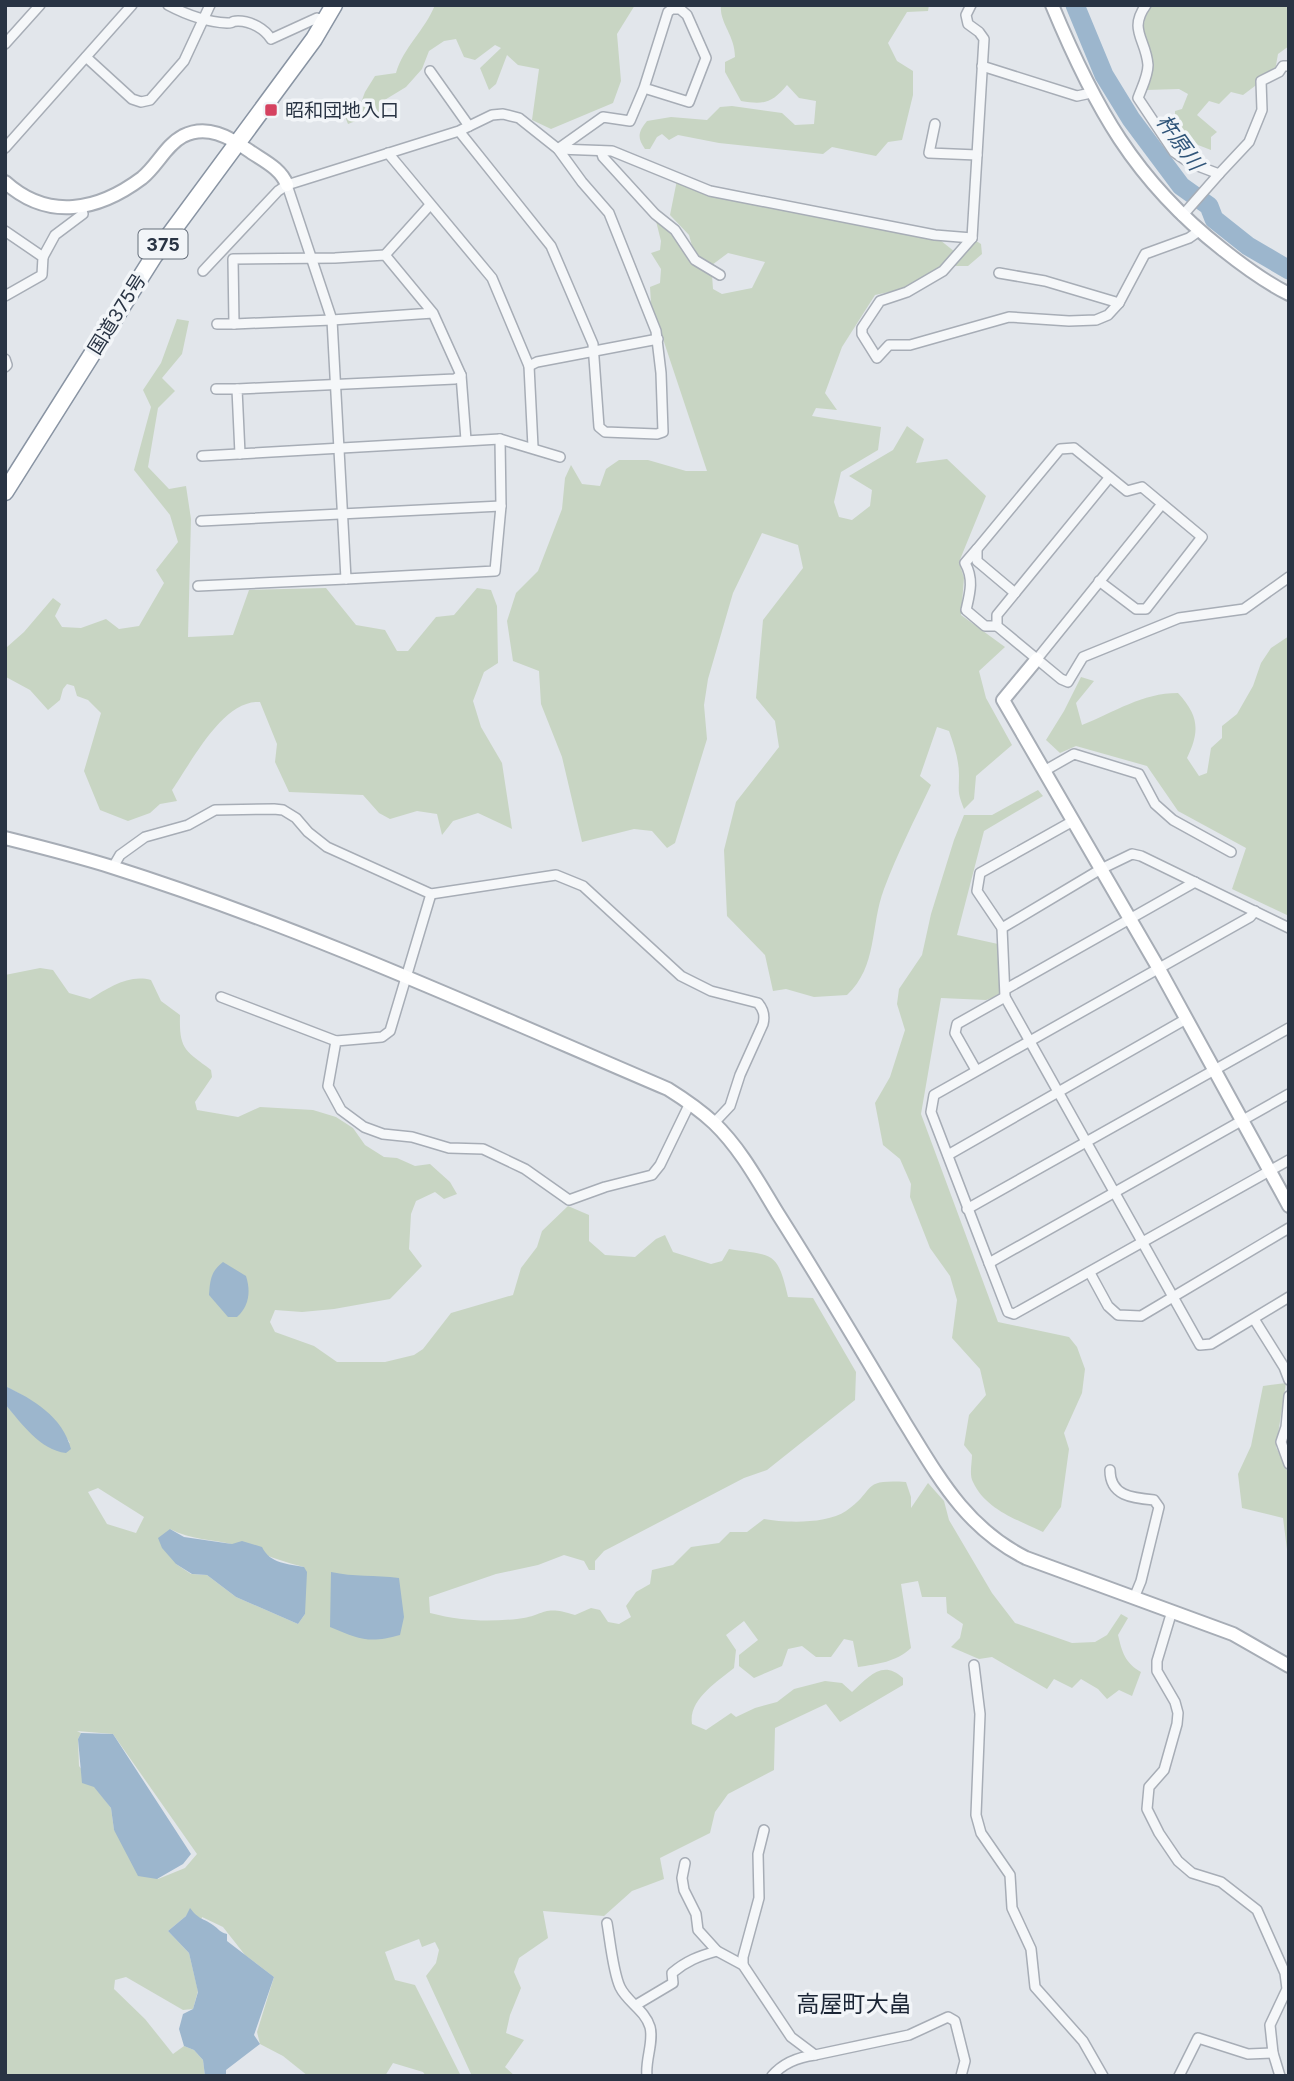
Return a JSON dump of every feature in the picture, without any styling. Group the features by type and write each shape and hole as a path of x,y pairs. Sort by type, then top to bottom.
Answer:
{"highway":[{"name":"国道375号","path":"5,492 154,256 330,10"}],"street":[{"path":"5,44 40,5"},
{"path":"5,148 132,5"},
{"path":"168,5 182,13 205,19 228,23 240,21 265,30 271,39 330,10"},
{"path":"86,57 132,99 141,102 150,100 184,61 210,5"},
{"path":"971,5 966,15 968,24 984,38 972,239 943,271 907,292 880,301 862,328 862,334 877,358 889,345 910,345 1009,317 1096,320 1108,315 1119,303 1145,254 1189,239 1199,231"},
{"path":"1052,5 1091,93 1128,154 1156,189 1182,216 1239,263 1289,294"},
{"path":"1146,5 1138,16 1137,27 1147,64 1146,78 1138,98 1174,152 1190,163 1219,174"},
{"path":"558,149 603,117 630,121 644,88 668,12 680,9 687,15 706,58 689,102 644,88"},
{"path":"982,66 1077,96 1091,93"},
{"path":"1182,216 1249,142 1262,110 1261,81 1279,72 1283,66 1289,66"},
{"path":"430,71 469,126"},
{"path":"203,271 286,185 459,131 492,115 503,114 519,118 558,149 609,213 658,340 663,432 605,432 599,427 594,351 551,246 459,131"},
{"path":"935,124 929,153 977,155"},
{"path":"5,182 27,198 38,202 57,207 82,207 103,201 142,178 184,135 208,131 237,142 283,175 332,320 346,579"},
{"path":"558,149 612,151 710,191 935,235 972,239"},
{"path":"601,151 603,157 655,214 675,230 695,260 720,275"},
{"path":"388,153 492,278 529,366 533,447"},
{"path":"234,324 233,259 386,255 430,205"},
{"path":"5,296 42,275 43,257 55,235 83,214 82,207"},
{"path":"5,231 43,257"},
{"path":"386,255 433,313 461,375 466,440"},
{"path":"999,273 1045,281 1119,303"},
{"path":"217,324 433,313"},
{"path":"529,366 537,362 658,340"},
{"path":"5,359 5,367"},
{"path":"216,389 455,379 461,375"},
{"path":"237,389 240,454"},
{"path":"198,586 495,571 501,506 499,439"},
{"path":"202,456 499,439 560,457"},
{"path":"1099,582 1136,610 1146,609 1202,537 1142,487 1127,491 1074,448 1060,449 965,563 970,572 971,587 966,610 985,626 997,626 1068,682 1083,657 1180,618 1244,610 1289,577"},
{"path":"997,626 997,615 1110,478"},
{"path":"1162,504 1003,700 1159,969 1289,1206"},
{"path":"201,521 501,506"},
{"path":"977,549 978,561 1015,593"},
{"path":"1044,771 1074,754 1139,774 1156,804 1173,820 1231,852"},
{"path":"113,867 120,855 145,837 188,825 215,810 274,808 296,818 327,847 431,894 533,877 555,875 567,878 583,886 694,984 758,1003 765,1016 763,1024 740,1075 730,1106 714,1123"},
{"path":"1073,821 980,873 977,891 1002,928 1006,993 1200,1345 1211,1344 1289,1297"},
{"path":"5,838 113,867 256,918 406,978 667,1089 690,1103 714,1123 742,1158 939,1478 966,1514 1003,1547 1026,1558 1233,1634 1289,1666"},
{"path":"1002,928 1101,869 1132,854 1289,928"},
{"path":"976,1070 955,1033 957,1024 1195,882"},
{"path":"221,997 336,1041 386,1036 390,1031 431,894"},
{"path":"1255,911 1250,917 934,1095 931,1112 1008,1312 1014,1314 1289,1160"},
{"path":"948,1154 1186,1019"},
{"path":"968,1209 1289,1028"},
{"path":"336,1041 328,1086 341,1110 364,1127 383,1134 412,1137 449,1148 483,1149 525,1169 569,1200 652,1175 660,1165 690,1103"},
{"path":"989,1263 1289,1094"},
{"path":"1090,1273 1108,1306 1118,1315 1141,1316 1289,1228"},
{"path":"1254,1319 1287,1366 1289,1380"},
{"path":"1289,1396 1287,1426 1281,1442 1289,1464"},
{"path":"1110,1470 1110,1480 1116,1490 1126,1496 1154,1500 1158,1507 1135,1598"},
{"path":"1172,1611 1157,1671 1175,1702 1177,1724 1164,1770 1149,1787 1147,1809 1178,1861 1192,1873 1221,1882 1257,1910 1285,1973 1287,1989 1270,2025 1273,2053 1280,2076"},
{"path":"974,1665 979,1714 976,1815 981,1833 1010,1875 1012,1908 1031,1949 1035,1987 1083,2041 1103,2076"},
{"path":"743,1965 759,1898 758,1854 764,1830"},
{"path":"685,1863 682,1878 684,1890 696,1914 698,1930 717,1951 743,1965 790,2037 815,2055"},
{"path":"607,1923 621,1989 649,2025 651,2035 647,2076"},
{"path":"636,2005 673,1983 672,1973 682,1964 696,1956 717,1951"},
{"path":"772,2076 776,2070 802,2056 909,2035 948,2017 955,2021 965,2061 961,2076"},
{"path":"1179,2076 1198,2038 1248,2054 1273,2053"}],"green space":[{"path":"435,5 635,5 617,34 621,81 613,103 551,129 532,120 539,69 518,65 507,55 496,84 489,90 480,68 501,48 495,45 475,60 464,57 456,39 444,41 429,51 422,69 406,87 383,101 386,109 348,124 344,114 359,108 375,76 396,73"},
{"path":"721,5 929,5 928,11 907,12 888,43 897,61 913,71 913,95 902,140 888,142 876,156 832,147 823,154 719,143 678,135 669,140 662,134 650,149 645,149 640,135 647,121 671,117 707,120 720,107 732,106 782,113 795,125 814,124 816,101 799,98 787,85 777,96 767,101 741,101 725,72 725,62 735,57 733,42 722,18"},
{"path":"1153,5 1289,5 1289,46 1278,54 1275,71 1243,95 1231,92 1219,104 1209,101 1197,115 1217,132 1211,137 1211,150 1198,145 1175,126 1175,111 1182,109 1188,94 1179,89 1146,90 1153,63 1144,27 1147,13"},
{"path":"677,180 940,240 960,256 973,239 981,244 982,254 968,266 941,266 903,289 875,295 842,347 825,393 837,410 816,408 812,416 881,427 878,450 841,472 834,502 839,517 852,520 870,506 872,490 849,476 893,450 907,426 924,439 916,463 947,459 986,496 959,562 964,578 961,615 1005,647 979,671 986,698 1012,745 976,776 974,799 964,809 959,795 958,764 953,742 949,731 937,727 920,776 931,785 884,889 864,971 847,995 814,997 786,989 773,991 765,955 727,916 724,850 736,802 779,747 775,721 756,698 763,620 803,568 798,545 762,533 733,593 708,679 704,705 707,739 675,843 667,848 652,831 634,829 582,842 562,757 541,704 539,671 513,661 507,621 516,593 538,571 562,509 565,478 571,465 582,484 600,486 606,469 619,460 648,460 686,471 707,471 651,303 650,287 660,283 661,269 651,253 660,250 661,241 656,221 678,239 693,264 712,275 713,289 722,294 752,288 765,262 728,253 712,265 694,253 689,235 670,215"},
{"path":"177,319 189,321 182,354 162,378 175,391 158,408 148,467 169,489 186,486 191,519 188,637 233,635 249,590 326,588 356,625 385,630 397,651 408,651 436,617 454,615 477,588 491,590 497,606 498,663 484,672 473,701 481,727 502,763 512,829 478,813 453,821 442,835 437,814 417,811 390,819 379,813 363,795 289,792 275,762 277,744 260,702 246,704 233,711 209,735 172,790 177,801 160,804 150,813 128,821 100,810 84,771 101,713 88,700 77,696 74,686 67,684 60,700 48,710 30,690 6,677 7,647 24,632 53,598 61,604 55,616 62,627 81,628 106,619 119,629 139,626 164,583 156,570 178,542 170,515 134,470 151,407 143,390 161,363"},
{"path":"1289,636 1289,916 1232,889 1246,848 1178,811 1147,766 1076,746 1060,753 1046,740 1081,677 1094,681 1076,703 1082,725 1152,696 1178,693 1190,709 1195,724 1194,740 1187,758 1199,776 1207,773 1211,748 1222,738 1222,726 1237,714 1271,648"},
{"path":"1038,790 1043,796 984,831 957,935 998,944 1000,995 986,1000 941,998 921,1114 998,1322 1069,1337 1077,1347 1085,1369 1082,1393 1064,1433 1069,1449 1061,1507 1043,1532 994,1507 979,1492 972,1479 972,1455 964,1445 969,1415 986,1395 980,1369 952,1338 957,1300 950,1276 930,1248 910,1197 911,1184 900,1159 883,1145 875,1103 890,1077 905,1030 897,1004 899,989 922,955 931,914 964,815 992,815"},
{"path":"40,968 53,970 69,993 90,999 127,980 151,980 161,1001 180,1015 181,1036 185,1048 211,1070 212,1077 195,1102 197,1110 238,1117 260,1107 313,1110 336,1117 353,1128 365,1145 384,1157 397,1158 415,1166 430,1164 450,1182 457,1194 444,1199 435,1192 416,1201 411,1214 409,1249 422,1266 390,1299 334,1309 302,1312 275,1310 270,1322 275,1332 314,1346 337,1362 385,1362 414,1355 423,1349 451,1313 513,1295 521,1268 537,1247 542,1231 568,1206 589,1215 589,1241 605,1255 635,1257 665,1235 673,1252 711,1264 722,1261 729,1249 756,1253 771,1258 776,1263 788,1297 813,1298 856,1372 855,1400 767,1470 744,1478 604,1551 595,1561 595,1570 589,1570 584,1561 564,1555 429,1597 430,1613 463,1619 495,1620 526,1618 550,1611 575,1615 591,1608 600,1610 608,1622 619,1624 631,1617 626,1606 636,1592 650,1584 652,1570 673,1565 691,1547 719,1543 730,1532 747,1532 764,1519 806,1521 838,1515 856,1504 870,1488 881,1482 906,1482 911,1508 928,1483 944,1501 949,1520 992,1593 1015,1623 1072,1643 1095,1642 1107,1635 1121,1614 1128,1618 1118,1635 1125,1656 1131,1665 1141,1672 1132,1696 1119,1690 1107,1699 1098,1689 1081,1679 1072,1688 1054,1679 1047,1689 992,1657 979,1659 951,1647 960,1638 963,1624 947,1613 946,1597 922,1597 918,1581 901,1584 911,1648 880,1663 858,1667 853,1641 844,1639 831,1657 816,1657 802,1646 788,1649 782,1666 754,1678 739,1666 739,1655 758,1640 744,1621 726,1635 736,1650 734,1668 699,1699 694,1707 692,1724 706,1730 731,1713 736,1717 777,1702 794,1689 825,1681 842,1683 852,1692 870,1676 882,1670 889,1670 903,1678 903,1685 840,1722 826,1704 775,1728 774,1770 728,1794 715,1812 710,1833 660,1858 664,1879 632,1891 604,1916 543,1911 548,1938 519,1958 514,1972 521,1988 506,2033 524,2040 505,2067 515,2076 472,2076 426,1976 436,1963 439,1950 435,1942 422,1947 419,1939 385,1952 395,1980 415,1985 461,2076 426,2076 423,2072 393,2063 385,2076 308,2076 283,2056 260,2044 257,2032 274,1977 245,1955 223,1927 202,1917 201,1921 194,1914 186,1916 168,1931 189,1953 198,1991 193,2009 183,2010 126,1977 115,1980 114,1989 145,2019 173,2054 184,2046 194,2050 203,2060 205,2076 5,2076 5,1404 25,1427 70,1443 42,1409 5,1386 5,975","holes":["98,1488 144,1517 136,1533 107,1524 88,1492","170,1529 235,1545 304,1567 305,1614 298,1624 236,1597 207,1575 191,1574 176,1564","77,1731 113,1734 197,1854 185,1868 158,1879 114,1830 111,1808 79,1766 78,1739 81,1733"]},
{"path":"1286,1383 1276,1447 1289,1475 1289,1565 1283,1518 1242,1508 1238,1474 1251,1446 1263,1386"}],"water":[{"path":"223,1262 246,1276 248,1282 246,1303 237,1317 228,1317 209,1295 212,1276"},
{"path":"5,1386 46,1410 61,1427 71,1449 66,1453 48,1447 24,1427 5,1404"},
{"path":"170,1529 184,1537 232,1544 242,1541 262,1547 265,1553 275,1560 304,1567 307,1572 305,1614 298,1624 236,1597 207,1575 192,1574 176,1564 162,1548 158,1538"},
{"path":"331,1572 399,1578 404,1617 400,1635 372,1640 330,1627"},
{"path":"81,1733 113,1734 191,1854 183,1864 157,1879 138,1876 114,1830 111,1808 94,1787 82,1783 78,1739"},
{"path":"190,1908 199,1917 227,1934 227,1941 274,1977 254,2035 260,2044 226,2070 226,2076 205,2076 203,2060 194,2050 184,2046 179,2029 183,2014 193,2009 198,1992 189,1953 168,1931 186,1916"}],"waterway":[{"name":"杵原川","path":"1075,5 1104,75 1131,119 1181,186 1209,206 1214,219 1248,246 1289,270"}],"place":[{"name":"昭和団地入口","path":"271,110"}],"district":[{"name":"高屋町大畠","path":"854,2004"}]}
